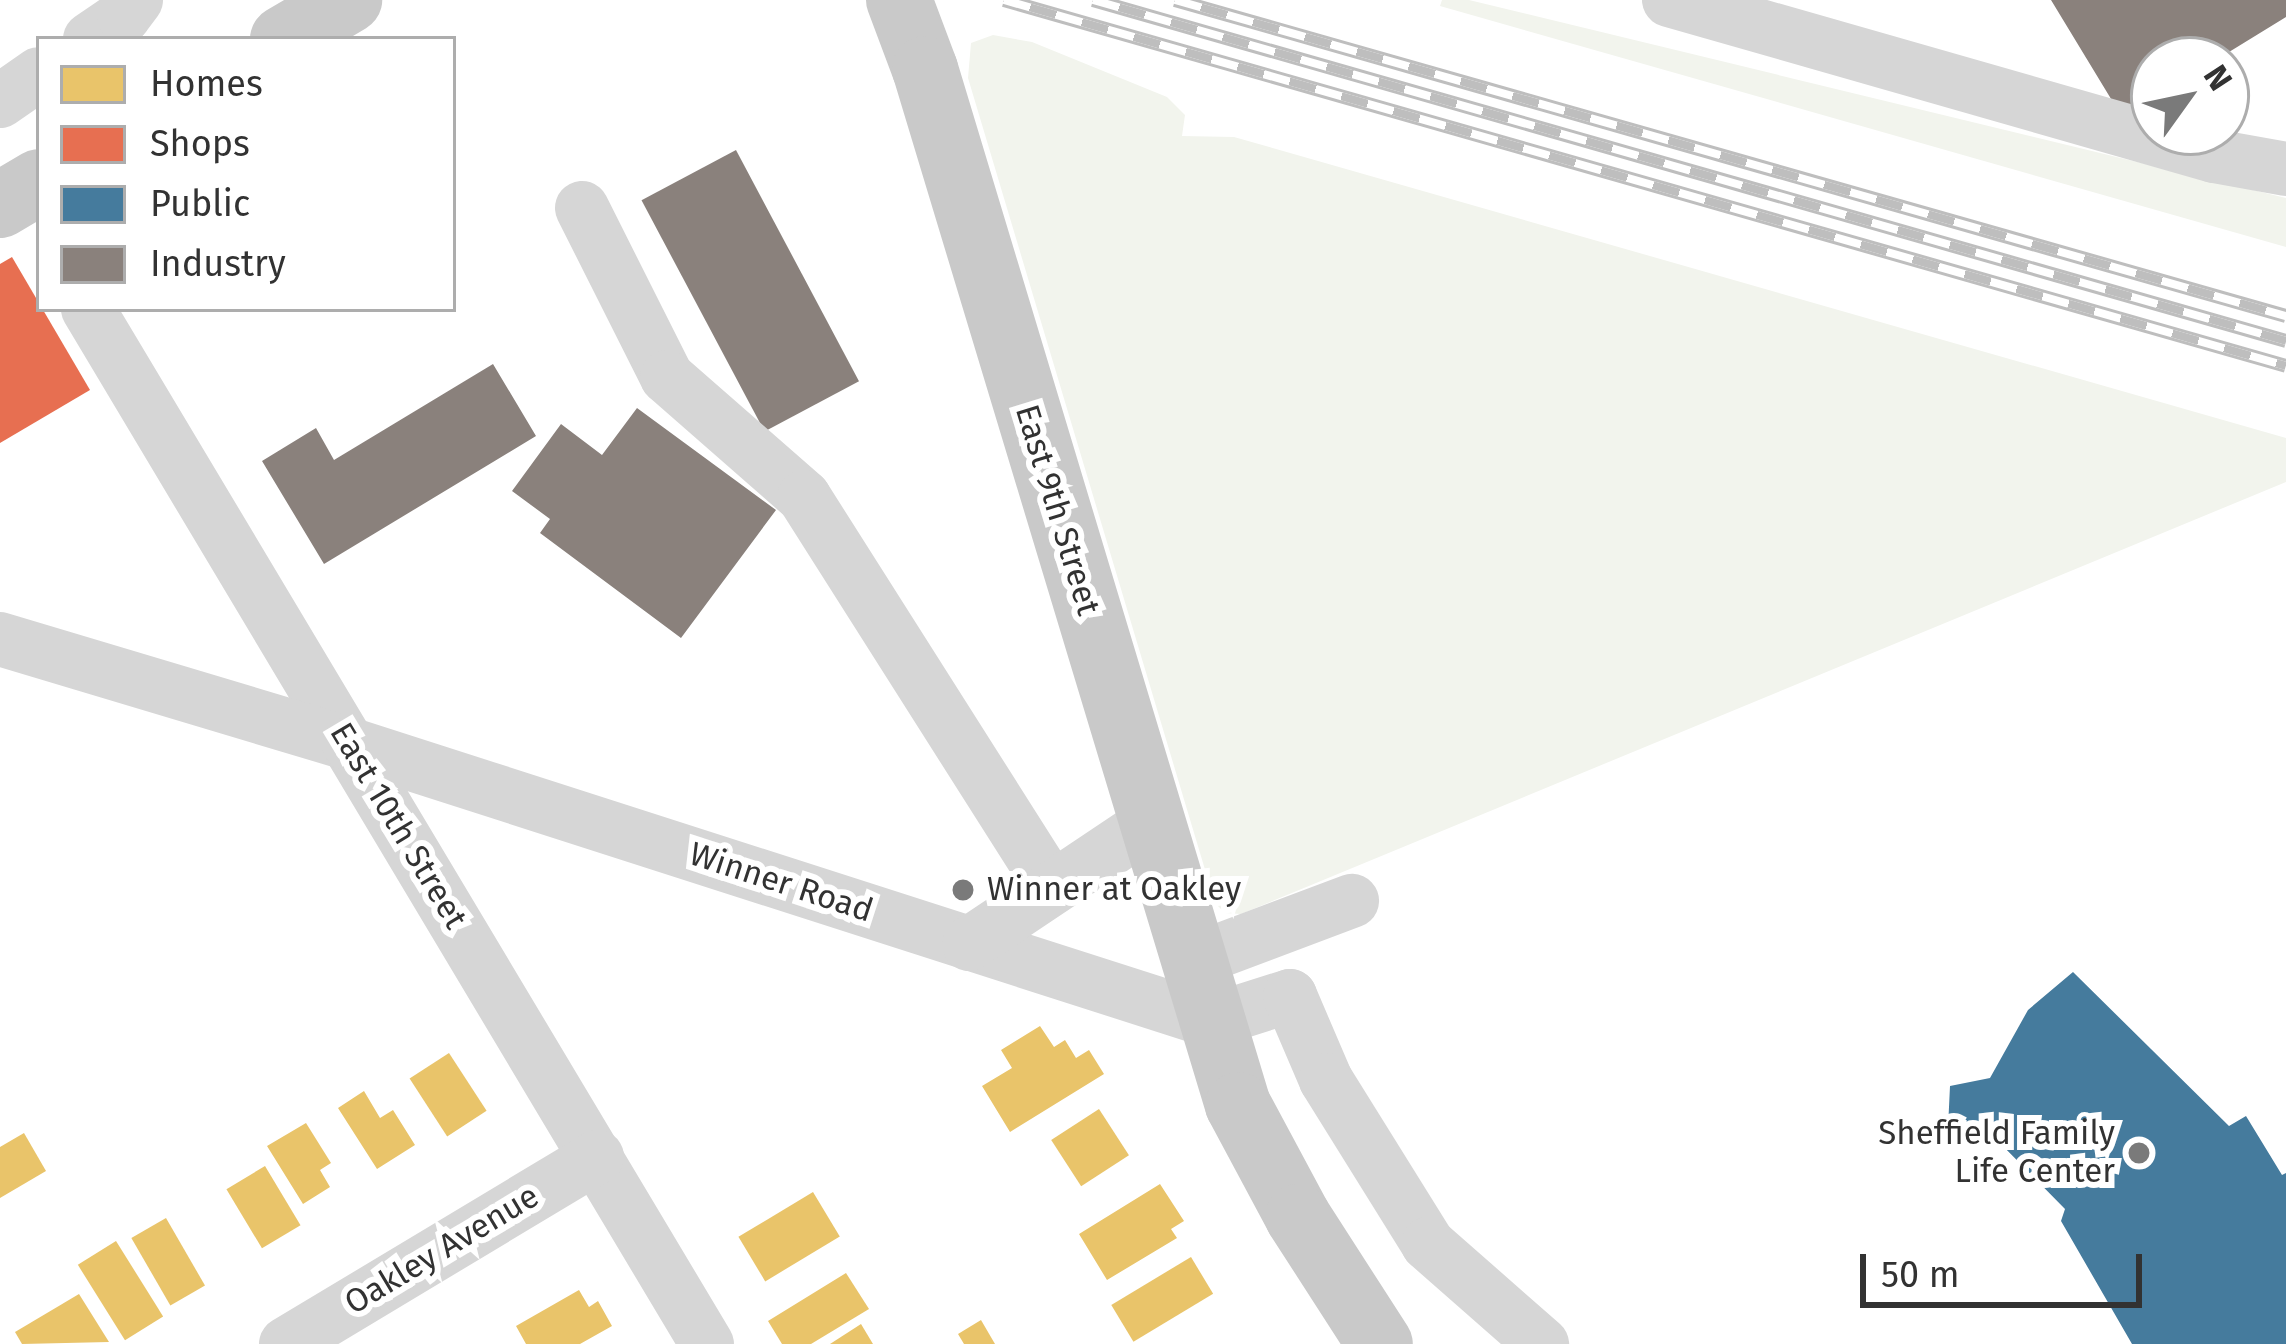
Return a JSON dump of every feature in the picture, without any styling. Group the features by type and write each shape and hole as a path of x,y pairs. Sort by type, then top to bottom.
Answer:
{"main road":[{"path":"288,36 349,0"},
{"name":"East 9th Street","path":"899,0 925,69 1202,991"},
{"path":"1202,991 1238,1105 1298,1217 1380,1344"}],"street":[{"path":"94,36 136,0"},
{"path":"1669,0 1745,8 2214,156 2286,169"},
{"path":"0,101 36,76"},
{"path":"582,208 667,377 803,497 1052,888"},
{"name":"East 10th Street","path":"90,312 707,1344"},
{"name":"Winner Road","path":"0,639 350,744 969,944 1202,991"},
{"path":"969,944 1150,824"},
{"path":"1202,991 1352,901"},
{"path":"1202,991 1290,995 1326,1080 1429,1244 1541,1344"},
{"name":"Oakley Avenue","path":"286,1344 597,1157"}],"shaded area":[{"path":"1442,0 1469,0 2286,198 2286,247 1440,6"},
{"path":"993,35 1032,42 1167,97 1185,115 1182,136 1234,137 2286,438 2286,482 1241,914 1225,913 1215,903 968,78 971,43"}],"building: Homes":[{"path":"1040,1026 1054,1047 1065,1040 1076,1058 1089,1050 1104,1074 1010,1132 982,1086 1012,1068 1001,1050"},
{"path":"449,1053 487,1111 447,1136 410,1079"},
{"path":"364,1091 380,1118 393,1110 415,1145 377,1169 338,1108"},
{"path":"1099,1109 1129,1155 1081,1186 1051,1140"},
{"path":"306,1123 331,1163 320,1170 330,1187 303,1204 267,1146"},
{"path":"24,1133 46,1171 0,1198 0,1147"},
{"path":"265,1166 301,1225 262,1248 226,1189"},
{"path":"1160,1184 1184,1221 1171,1229 1177,1238 1107,1280 1079,1234"},
{"path":"813,1192 840,1237 765,1281 738,1237"},
{"path":"166,1218 205,1286 170,1306 131,1238"},
{"path":"116,1241 163,1316 125,1340 78,1265"},
{"path":"1191,1257 1213,1294 1133,1342 1111,1305"},
{"path":"846,1273 869,1309 811,1344 782,1344 768,1321"},
{"path":"579,1290 589,1307 598,1301 612,1326 580,1344 526,1344 516,1326"},
{"path":"79,1294 109,1342 22,1344 15,1332"},
{"path":"981,1320 995,1344 964,1344 958,1334"},
{"path":"861,1324 873,1344 830,1344"}],"building: Shops":[{"path":"12,257 36,298 36,312 44,312 90,390 0,443 0,264"}],"building: Public":[{"name":"Sheffield Family Life Center","path":"2073,972 2229,1126 2246,1116 2282,1175 2286,1173 2286,1344 2132,1344 2061,1221 2065,1209 1990,1133 1948,1128 1950,1086 1990,1078 2028,1010"}],"building: Industry":[{"path":"2051,0 2286,0 2286,17 2250,39 2130,36 2130,112 2122,117"},
{"path":"736,150 859,381 765,432 642,200"},
{"path":"493,364 536,436 324,564 262,461 316,428 334,460"},
{"path":"637,408 776,510 681,638 540,533 550,519 512,491 561,424 602,455"}],"railway":[{"path":"1004,0 2286,366"},
{"path":"1093,0 2286,341"},
{"path":"1175,0 2286,316"}],"place":[{"name":"Winner at Oakley","path":"963,890"},
{"name":"Sheffield Family Life Center","path":"2139,1153"}]}
